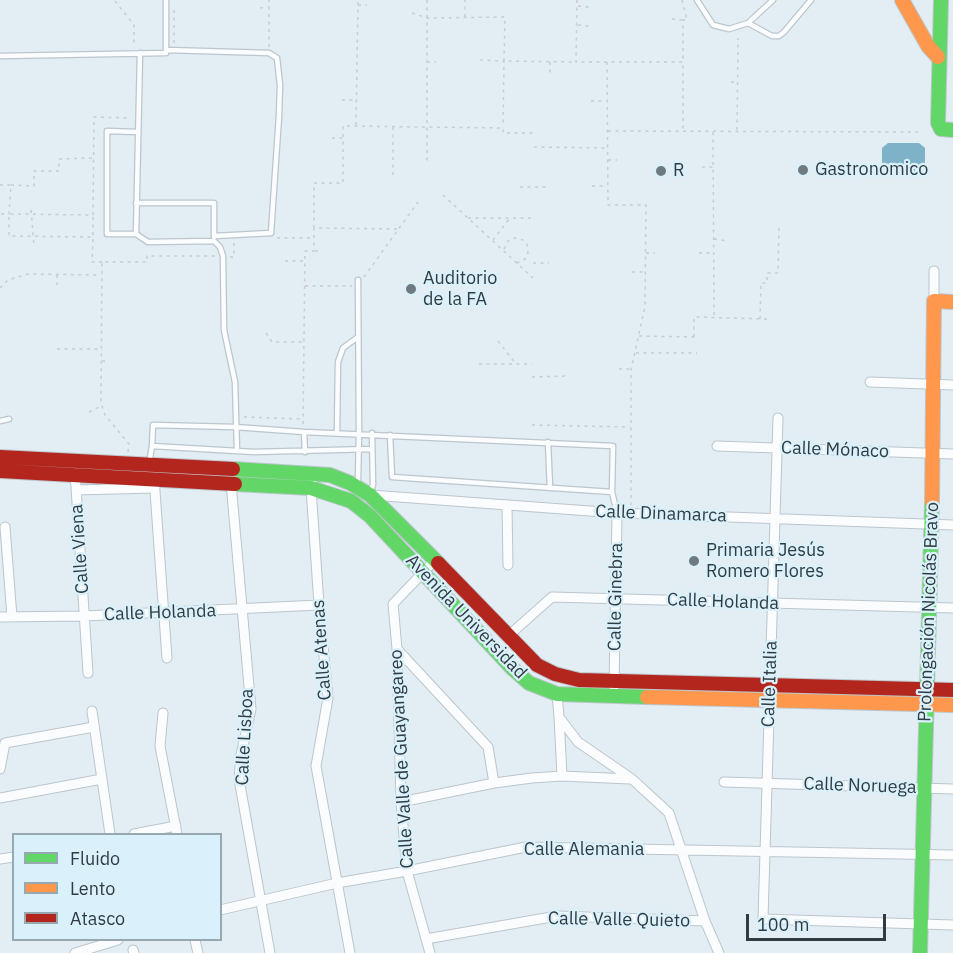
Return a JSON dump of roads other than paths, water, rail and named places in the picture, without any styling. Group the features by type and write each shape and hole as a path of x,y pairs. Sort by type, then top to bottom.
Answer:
{"street":[{"path":"902,0 928,46 938,57"},
{"path":"941,0 938,123 947,130"},
{"name":"Prolongación Nicolás Bravo","path":"920,953 932,525 934,271"},
{"path":"934,301 953,302"},
{"path":"870,382 953,385"},
{"name":"Calle Italia","path":"777,418 763,919 921,924"},
{"name":"Calle Mónaco","path":"717,446 953,454"},
{"name":"Avenida Universidad","path":"0,457 312,473 330,476 370,495 507,637 537,665 555,674 614,688 770,700 953,705"},
{"name":"Calle Viena","path":"74,460 88,673"},
{"name":"Avenida Universidad","path":"0,471 75,475 154,483"},
{"name":"Calle Atenas","path":"312,473 311,488 327,698 316,766 350,953"},
{"path":"154,483 167,658"},
{"name":"Avenida Universidad","path":"76,490 154,483 231,483 311,488 351,501 370,516 512,668 529,683 557,693 614,688 770,685 953,690"},
{"name":"Calle Lisboa","path":"231,483 251,709 241,755 239,779 270,953"},
{"name":"Calle Dinamarca","path":"370,495 507,506 953,525"},
{"path":"507,506 508,565"},
{"name":"Calle Ginebra","path":"614,688 616,510"},
{"path":"5,527 12,617"},
{"name":"Calle Valle de Guayangareo","path":"430,953 407,871 401,802 397,649 393,604 435,560"},
{"name":"Calle Holanda","path":"507,637 552,597 953,608"},
{"name":"Calle Holanda","path":"0,617 164,613 319,605"},
{"path":"397,649 488,747 494,783"},
{"path":"557,693 562,776"},
{"path":"92,711 110,833"},
{"path":"144,833 176,830 160,746 163,713"},
{"path":"559,717 578,742 632,779 669,813 705,921 719,953"},
{"path":"0,769 5,743 94,727"},
{"path":"401,802 494,783 562,776 632,779"},
{"path":"0,798 102,779"},
{"name":"Calle Noruega","path":"724,782 953,789"},
{"name":"Calle Alemania","path":"222,910 337,883 526,847 953,855"},
{"name":"Calle Valle Quieto","path":"426,939 557,916 705,921"},
{"path":"921,924 953,925"},
{"path":"75,953 111,941"}],"lane":[{"path":"0,56 166,53 166,0"},
{"path":"697,0 713,25 729,30 748,23 773,0"},
{"path":"748,23 772,36 778,36 811,0"},
{"path":"138,132 107,131 106,234 136,234 148,242 271,233 280,85 277,58 268,53 166,50"},
{"path":"136,234 140,53"},
{"path":"136,203 214,203 214,238 223,256 224,330 236,382 237,451"},
{"path":"355,486 358,480 359,433 358,283"},
{"path":"337,432 338,362 343,348 358,338"},
{"path":"0,421 9,418"},
{"path":"149,464 153,425 372,433 613,446 612,492 616,510"},
{"path":"304,432 305,452"},
{"path":"370,495 373,485 372,433"},
{"path":"390,435 392,477 612,492"},
{"path":"548,442 549,488"},
{"path":"152,446 305,452 372,449"}],"water":[{"path":"888,143 919,143 925,148 925,166 919,172 888,172 882,166 882,148"}],"place":[{"name":"Gastronomico","path":"803,170"},
{"name":"R","path":"661,171"},
{"name":"Auditorio de la FA","path":"411,289"},
{"name":"Primaria Jesús Romero Flores","path":"694,561"}]}
